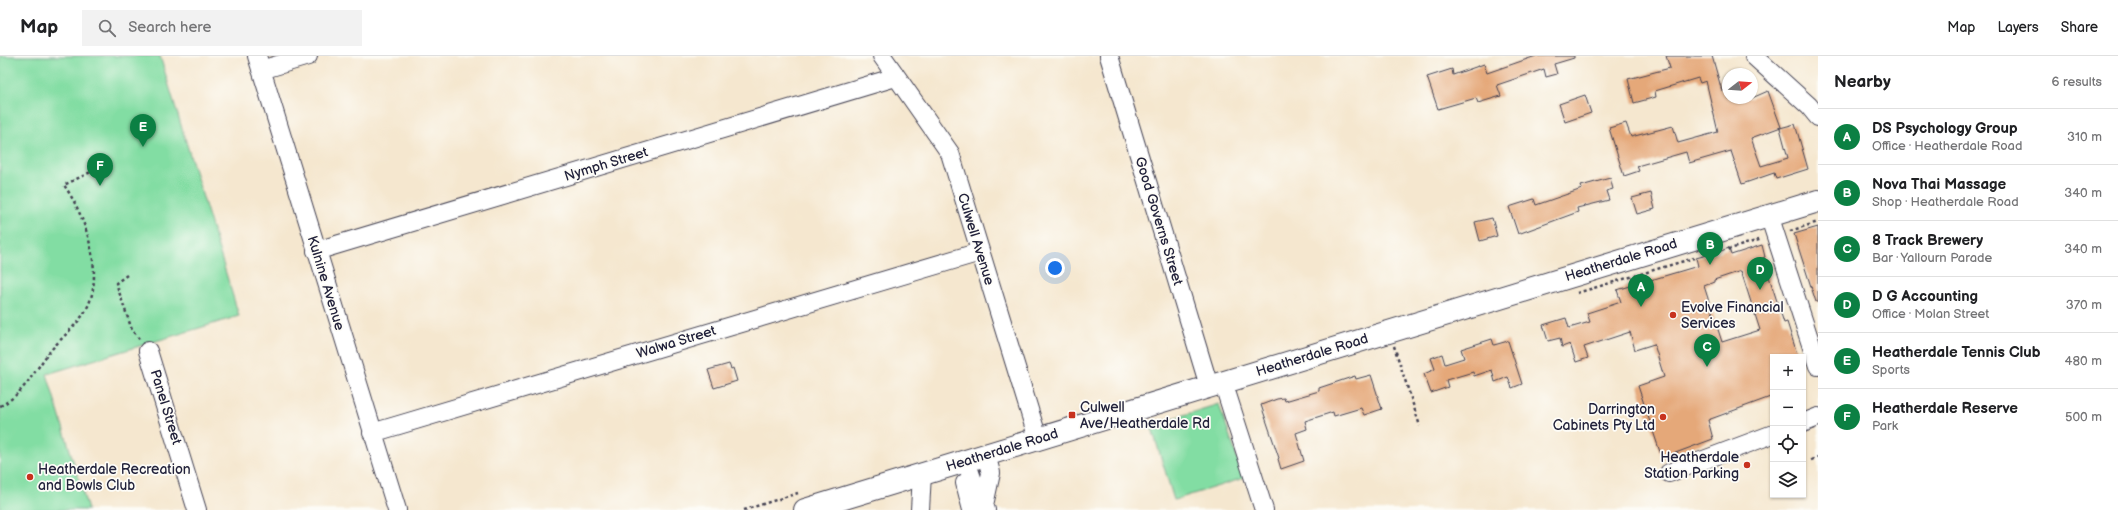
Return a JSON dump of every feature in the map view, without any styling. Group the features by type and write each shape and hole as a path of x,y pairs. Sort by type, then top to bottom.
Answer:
{"main road":[{"name":"Heatherdale Road","path":"806,510 1818,201"}],"street":[{"path":"259,63 308,56"},
{"name":"Culwell Avenue","path":"882,56 950,153 1038,439"},
{"name":"Good Governs Street","path":"1109,56 1216,384 1264,510"},
{"path":"1754,56 1809,106 1818,117"},
{"name":"Kulnine Avenue","path":"259,63 397,510"},
{"name":"Nymph Street","path":"316,251 896,77"},
{"path":"1769,215 1818,366"},
{"name":"Walwa Street","path":"372,432 980,252"},
{"name":"Panel Street","path":"148,351 197,510"},
{"path":"1806,421 1818,417"},
{"path":"1669,474 1770,435"},
{"path":"971,460 991,473 981,508"},
{"path":"971,460 981,508"},
{"path":"920,510 922,474"}],"path":[{"path":"0,406 18,394 54,346 81,317 88,306 93,284 94,268 92,250 73,198 64,185 93,170"},
{"path":"127,275 116,283 132,330 148,351"},
{"path":"1394,346 1420,426"},
{"path":"1811,460 1818,457"}],"green space":[{"path":"0,56 160,56 239,316 47,374 88,510 0,510"},
{"path":"1219,404 1244,478 1174,500 1151,425"}],"building":[{"path":"1536,56 1574,56 1574,58 1554,64 1557,74 1546,77 1544,69 1497,85 1501,96 1478,103 1476,98 1438,109 1427,77 1452,69 1453,75 1484,64 1487,73"},
{"path":"1666,56 1712,56 1722,91 1722,104 1758,104 1758,95 1768,91 1781,127 1751,138 1761,166 1788,158 1780,128 1795,124 1808,169 1776,179 1774,173 1742,184 1731,151 1689,163 1686,152 1637,166 1639,171 1624,176 1609,128 1626,123 1631,137 1673,126 1678,143 1718,132 1706,81 1700,83 1698,78 1655,91 1656,97 1634,103 1628,79 1670,68"},
{"path":"1585,95 1591,113 1565,122 1559,104"},
{"path":"1610,178 1613,189 1606,191 1609,200 1577,208 1578,212 1518,234 1509,207 1534,199 1536,205 1582,189 1581,186"},
{"path":"1651,193 1655,209 1637,214 1632,198"},
{"path":"1492,218 1497,236 1480,241 1475,222"},
{"path":"1818,227 1818,302 1816,302 1794,234"},
{"path":"1762,245 1765,257 1763,258 1784,323 1787,322 1797,354 1770,354 1770,397 1708,420 1713,439 1662,458 1638,386 1664,377 1654,344 1635,350 1630,332 1584,347 1588,358 1576,362 1570,344 1562,347 1560,338 1548,341 1543,325 1566,318 1569,328 1590,322 1587,313 1621,302 1617,290 1698,266 1696,258 1729,248 1731,255","holes":["1741,271 1760,330 1722,342 1704,286 1714,282 1714,280"]},
{"path":"1492,339 1494,345 1508,341 1522,384 1512,388 1508,377 1495,382 1492,370 1474,376 1473,372 1446,380 1448,387 1431,393 1424,374 1435,369 1431,358 1442,354 1445,364 1464,358 1461,349"},
{"path":"729,364 731,369 733,368 737,381 714,388 708,370"},
{"path":"1371,375 1382,409 1364,415 1361,408 1334,416 1333,412 1305,421 1307,429 1296,433 1304,461 1281,469 1279,458 1261,405 1277,399 1284,398 1285,401 1319,391 1319,388 1355,376 1356,379"}],"place":[{"name":"Heatherdale Tennis Club","path":"143,147"},
{"name":"Heatherdale Reserve","path":"100,186"},
{"name":"Nova Thai Massage","path":"1710,265"},
{"name":"D G Accounting","path":"1760,290"},
{"name":"DS Psychology Group","path":"1641,307"},
{"name":"Evolve Financial Services","path":"1673,315"},
{"name":"8 Track Brewery","path":"1707,367"},
{"name":"Culwell Ave/Heatherdale Rd","path":"1072,415"},
{"name":"Darrington Cabinets Pty Ltd","path":"1663,417"},
{"name":"Heatherdale Station Parking","path":"1747,465"},
{"name":"Heatherdale Recreation and Bowls Club","path":"30,477"}]}
